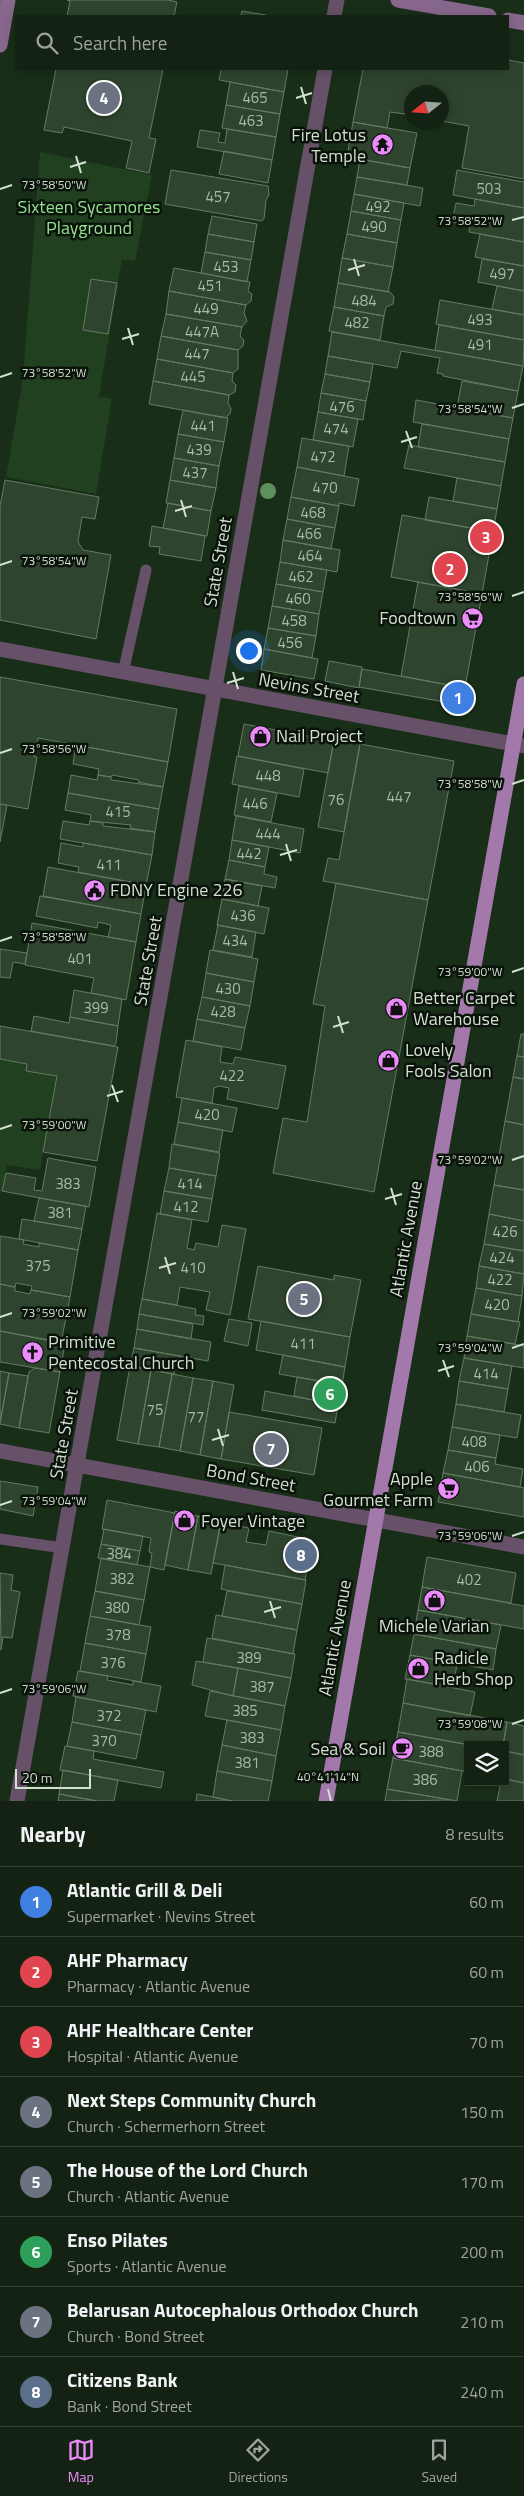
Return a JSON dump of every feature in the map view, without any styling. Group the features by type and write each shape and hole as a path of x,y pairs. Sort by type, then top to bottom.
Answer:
{"main road":[{"path":"0,46 8,0"},
{"path":"398,0 483,15"},
{"path":"509,20 524,23"},
{"name":"Atlantic Avenue","path":"326,1801 375,1520 519,745 524,684"}],"street":[{"path":"334,15 337,0"},
{"name":"State Street","path":"18,1801 325,70"},
{"name":"Nevins Street","path":"0,649 519,745"},
{"name":"Bond Street","path":"0,1451 524,1547"}],"lane":[{"path":"123,673 131,647 146,570"},
{"path":"0,1539 62,1548"}],"green space":[{"name":"Sixteen Sycamores Playground","path":"40,152 152,175 135,261 122,259 99,396 112,399 96,494 6,477 23,378"},
{"path":"0,1059 27,1064 26,1071 57,1076 40,1170 7,1165 2,1191 0,1191"}],"building":[{"path":"67,0 168,0 177,2 174,15 67,15 70,1"},
{"path":"242,11 265,15 241,15"},
{"path":"509,60 524,63 524,179 462,168 469,126 449,122 449,85 404,85 404,114 390,112 387,128 353,122 363,70 509,70"},
{"path":"56,70 163,70 149,138 156,139 149,173 126,168 132,141 64,127 62,133 44,130"},
{"path":"221,70 288,70 284,92 219,80"},
{"path":"230,82 284,92 280,114 226,105"},
{"path":"226,105 280,114 276,137 222,128"},
{"name":"Fire Lotus Temple","path":"353,122 417,133 410,168 347,157"},
{"path":"227,129 276,137 272,160 197,147 200,130 220,133 218,142 225,143"},
{"path":"224,151 272,160 268,183 219,174"},
{"path":"360,159 410,168 407,185 357,177"},
{"path":"171,170 268,186 269,195 266,200 264,219 262,221 165,204"},
{"path":"457,170 524,182 524,208 453,195"},
{"path":"357,177 423,188 420,206 354,194"},
{"path":"354,194 404,203 401,220 351,211"},
{"path":"475,199 524,208 524,242 469,232 470,226 452,222 456,203 474,206"},
{"path":"351,211 401,220 397,243 347,234"},
{"path":"212,216 257,224 254,242 208,234"},
{"path":"208,234 254,242 251,260 205,252"},
{"path":"347,234 397,243 393,267 342,258"},
{"path":"480,234 524,242 524,266 475,257"},
{"path":"205,252 251,260 247,282 201,273"},
{"path":"342,258 393,267 388,292 338,283"},
{"path":"482,259 524,266 524,291 478,282"},
{"path":"174,268 250,282 248,291 252,294 251,301 246,305 169,291"},
{"path":"91,279 117,283 108,334 83,330"},
{"path":"338,283 390,292 394,297 393,304 386,307 384,316 334,307"},
{"path":"497,286 524,291 524,315 492,309"},
{"path":"169,291 246,305 244,313 247,321 242,327 166,314"},
{"path":"440,300 524,315 524,340 436,324"},
{"path":"334,307 384,316 380,340 329,331"},
{"path":"166,314 242,327 240,336 244,340 243,346 238,350 161,336"},
{"path":"439,325 524,340 523,366 435,350"},
{"path":"332,332 523,366 518,391 443,376 443,374 437,373 440,358 401,351 397,368 328,356"},
{"path":"161,336 238,350 238,369 233,373 157,359"},
{"path":"328,356 373,364 370,382 325,374"},
{"path":"157,359 233,373 232,381 236,385 235,392 229,395 153,381"},
{"path":"325,374 370,382 366,401 321,393"},
{"path":"153,381 229,395 230,414 225,418 149,404"},
{"path":"462,381 518,391 513,418 457,408"},
{"path":"321,393 366,401 363,420 318,412"},
{"path":"416,400 513,418 509,439 413,422"},
{"path":"183,410 228,418 224,442 178,434"},
{"path":"318,412 358,419 353,447 313,440"},
{"path":"422,424 509,439 505,462 418,447"},
{"path":"178,434 224,442 219,466 174,458"},
{"path":"302,438 349,446 344,476 297,467"},
{"path":"409,445 505,462 501,486 404,468"},
{"path":"174,458 219,466 216,488 170,480"},
{"path":"297,467 359,479 354,506 339,503 339,506 291,497"},
{"path":"457,478 501,486 497,509 453,501"},
{"path":"5,480 99,497 95,519 82,517 78,542 83,550 111,555 96,639 0,620 0,506"},
{"path":"170,480 216,488 211,511 166,503"},
{"path":"291,497 339,506 335,528 287,519"},
{"path":"429,497 497,509 493,532 425,520"},
{"path":"168,503 211,511 207,536 163,528"},
{"path":"402,515 493,532 482,594 391,577"},
{"path":"287,519 335,528 331,549 283,540"},
{"path":"152,526 205,536 201,561 159,554 160,547 149,546"},
{"path":"283,540 340,550 337,572 280,562"},
{"path":"280,562 327,570 323,592 276,584"},
{"path":"418,582 482,594 465,688 401,676"},
{"path":"276,584 323,592 319,614 272,606"},
{"path":"272,606 319,614 316,636 268,628"},
{"path":"268,628 316,636 312,658 264,649"},
{"path":"264,649 318,659 314,679 261,670"},
{"path":"329,661 362,667 359,688 325,681"},
{"path":"362,669 465,688 462,705 359,687"},
{"path":"0,677 177,709 168,762 38,738 34,757 37,757 28,809 0,804"},
{"path":"244,724 334,741 328,773 238,756"},
{"path":"334,739 360,744 344,832 318,827"},
{"path":"360,744 454,761 428,900 323,881 328,858 339,860"},
{"path":"76,745 168,762 163,787 112,775 111,777 98,775 99,769 73,764"},
{"path":"237,756 304,769 299,797 232,784"},
{"path":"71,775 97,780 98,775 111,777 111,780 163,787 159,809 68,793"},
{"path":"239,786 277,793 271,822 234,815"},
{"path":"68,793 159,809 155,832 130,828 131,825 90,821 91,815 65,810"},
{"path":"0,804 7,805 0,842"},
{"path":"236,816 304,829 300,853 232,840"},
{"path":"63,821 89,825 90,821 103,823 103,826 155,832 152,855 60,839"},
{"path":"232,840 269,847 265,867 229,860"},
{"path":"61,843 83,847 83,843 152,855 146,885 78,872 79,867 58,863"},
{"path":"229,860 265,867 264,874 277,877 275,888 225,879"},
{"name":"FDNY Engine 226","path":"48,867 146,885 141,914 43,896"},
{"path":"225,879 262,886 258,906 222,899"},
{"path":"336,883 428,900 374,1192 273,1173 283,1118 307,1122 325,1006 313,1004"},
{"path":"40,896 141,914 136,942 108,937 111,925 98,922 97,928 36,916"},
{"path":"222,899 269,908 264,934 217,925"},
{"path":"32,923 136,942 126,1000 91,993 94,978 25,965"},
{"path":"218,925 256,932 252,957 213,950"},
{"path":"0,949 27,953 25,964 13,962 10,978 0,977"},
{"path":"210,950 258,959 254,982 206,973"},
{"path":"206,973 254,982 250,1006 202,997"},
{"path":"74,990 122,999 118,1026 70,1017"},
{"path":"202,997 250,1006 245,1028 197,1019"},
{"path":"34,1016 69,1023 70,1017 118,1026 116,1043 114,1046 31,1031"},
{"path":"197,1019 245,1028 241,1050 193,1041"},
{"path":"0,1026 118,1047 97,1161 43,1152 57,1076 26,1071 27,1064 0,1059"},
{"path":"521,1034 524,1034 524,1057 517,1056"},
{"path":"186,1040 222,1047 220,1062 233,1064 235,1057 286,1066 278,1109 227,1099 229,1088 219,1086 214,1088 212,1103 176,1097"},
{"path":"517,1056 524,1057 524,1079 513,1077"},
{"path":"513,1077 524,1079 524,1125 505,1121"},
{"path":"182,1098 237,1108 232,1132 178,1122"},
{"path":"505,1121 524,1125 524,1190 494,1185"},
{"path":"178,1122 223,1130 219,1152 174,1144"},
{"path":"172,1144 220,1153 216,1176 169,1168"},
{"path":"48,1158 96,1167 89,1207 2,1191 6,1173 36,1178 34,1190 42,1191"},
{"path":"169,1168 216,1176 212,1199 164,1191"},
{"path":"494,1185 524,1190 524,1221 489,1214"},
{"path":"164,1191 212,1199 208,1222 160,1214"},
{"path":"39,1198 86,1206 82,1229 34,1221"},
{"path":"157,1213 192,1220 187,1248 194,1250 196,1243 218,1247 222,1225 246,1229 230,1315 206,1310 210,1292 180,1287 177,1305 142,1299"},
{"path":"489,1214 524,1221 524,1251 484,1244"},
{"path":"22,1219 82,1229 78,1250 19,1239"},
{"path":"0,1236 24,1240 23,1244 39,1247 39,1243 78,1250 70,1297 31,1290 32,1286 16,1283 15,1287 0,1284"},
{"path":"484,1244 524,1251 524,1274 479,1266"},
{"path":"258,1266 334,1280 334,1275 361,1280 350,1337 248,1319"},
{"path":"479,1266 524,1274 522,1296 476,1288"},
{"path":"0,1284 15,1287 15,1291 30,1294 31,1290 70,1297 61,1343 0,1331"},
{"path":"476,1288 522,1296 518,1322 471,1314"},
{"path":"142,1299 196,1309 195,1315 204,1316 203,1325 139,1314"},
{"path":"139,1314 193,1324 191,1339 137,1329"},
{"path":"471,1314 520,1322 515,1344 467,1336"},
{"path":"229,1319 252,1323 248,1346 224,1341"},
{"path":"261,1321 350,1337 345,1367 256,1350"},
{"path":"137,1329 211,1342 208,1361 134,1348"},
{"name":"Primitive Pentecostal Church","path":"0,1331 65,1343 60,1372 0,1362"},
{"path":"467,1336 524,1346 524,1368 464,1358"},
{"path":"134,1348 191,1358 189,1367 176,1365 174,1374 130,1366"},
{"path":"283,1355 345,1367 342,1385 279,1374"},
{"path":"464,1358 512,1366 508,1389 459,1381"},
{"path":"130,1366 151,1370 138,1444 117,1440"},
{"path":"35,1368 60,1372 49,1433 19,1428 29,1372"},
{"path":"151,1370 172,1374 159,1447 138,1444"},
{"path":"0,1371 9,1373 0,1422"},
{"path":"9,1373 28,1376 19,1428 0,1424"},
{"path":"172,1374 193,1378 180,1451 159,1447"},
{"path":"297,1377 342,1385 338,1405 294,1396"},
{"path":"193,1378 213,1381 200,1455 180,1451"},
{"path":"213,1381 234,1385 221,1459 200,1455"},
{"path":"459,1381 508,1389 504,1412 456,1404"},
{"path":"265,1391 338,1405 335,1423 262,1410"},
{"path":"456,1404 521,1415 517,1438 452,1427"},
{"path":"229,1412 322,1428 314,1475 221,1459"},
{"path":"452,1427 500,1435 496,1458 448,1450"},
{"path":"448,1450 496,1458 495,1464 523,1469 520,1487 443,1473"},
{"path":"443,1473 524,1488 524,1517 438,1502"},
{"path":"0,1481 38,1487 33,1516 0,1509"},
{"path":"107,1500 175,1513 164,1570 150,1567 152,1553 149,1552 151,1538 102,1529"},
{"path":"175,1511 198,1516 188,1570 165,1565"},
{"path":"198,1516 221,1520 211,1574 188,1570"},
{"path":"221,1523 249,1528 246,1542 266,1545 269,1531 312,1540 305,1580 213,1563"},
{"path":"104,1529 143,1536 140,1551 101,1544"},
{"path":"101,1544 140,1551 137,1565 98,1558"},
{"path":"427,1557 516,1573 511,1603 422,1587"},
{"path":"101,1558 150,1567 144,1600 95,1591"},
{"path":"225,1565 306,1580 302,1604 221,1589"},
{"path":"0,1573 13,1575 11,1590 20,1592 12,1638 3,1637 1,1650"},
{"path":"422,1587 524,1606 524,1629 418,1610"},
{"path":"95,1591 144,1600 139,1625 90,1616"},
{"path":"227,1591 302,1604 297,1630 222,1616"},
{"path":"418,1610 501,1625 496,1649 414,1634"},
{"path":"216,1615 297,1630 293,1654 212,1638"},
{"path":"90,1616 151,1627 146,1654 85,1643"},
{"path":"414,1634 496,1649 493,1670 410,1655"},
{"path":"207,1638 295,1654 291,1678 203,1662"},
{"path":"85,1643 146,1654 141,1682 80,1671"},
{"path":"410,1655 457,1664 453,1687 405,1679"},
{"path":"196,1661 238,1668 233,1696 192,1685"},
{"path":"238,1668 291,1678 285,1706 233,1696"},
{"path":"78,1671 108,1676 107,1680 133,1685 133,1681 161,1686 156,1712 73,1696"},
{"path":"407,1679 475,1692 470,1716 403,1703"},
{"path":"210,1691 285,1706 281,1730 205,1716"},
{"path":"76,1697 146,1710 141,1735 72,1722"},
{"path":"403,1703 507,1722 504,1741 464,1741 464,1744 398,1732"},
{"path":"227,1720 281,1730 276,1756 222,1745"},
{"path":"72,1722 141,1735 136,1759 67,1746"},
{"path":"507,1722 524,1726 524,1755 509,1752 509,1741 504,1741"},
{"path":"398,1732 464,1744 464,1771 393,1758"},
{"path":"222,1745 276,1756 272,1781 217,1771"},
{"path":"65,1746 94,1751 93,1759 164,1772 161,1788 60,1770"},
{"path":"509,1752 524,1755 524,1783 509,1780"},
{"path":"393,1758 462,1771 457,1801 387,1789"},
{"path":"63,1770 118,1780 114,1801 97,1801 59,1794"},
{"path":"217,1771 272,1781 268,1801 232,1801 213,1797"},
{"path":"509,1780 524,1783 524,1801 497,1801 500,1786 509,1786"},
{"path":"387,1789 451,1800 385,1801"},
{"path":"59,1794 97,1801 58,1801"},
{"path":"197,1794 213,1797 232,1801 196,1801"}],"place":[{"name":"Next Steps Community Church","path":"104,98"},
{"name":"Fire Lotus Temple","path":"382,145"},
{"name":"AHF Healthcare Center","path":"486,537"},
{"name":"AHF Pharmacy","path":"450,569"},
{"name":"Foodtown","path":"472,618"},
{"name":"Atlantic Grill & Deli","path":"458,698"},
{"name":"Nail Project","path":"260,736"},
{"name":"FDNY Engine 226","path":"94,890"},
{"name":"Better Carpet Warehouse","path":"397,1008"},
{"name":"Lovely Fools Salon","path":"389,1060"},
{"name":"The House of the Lord Church","path":"304,1299"},
{"name":"Primitive Pentecostal Church","path":"32,1352"},
{"name":"Enso Pilates","path":"330,1394"},
{"name":"Belarusan Autocephalous Orthodox Church","path":"271,1449"},
{"name":"Apple Gourmet Farm","path":"449,1489"},
{"name":"Foyer Vintage","path":"185,1521"},
{"name":"Citizens Bank","path":"301,1555"},
{"name":"Michele Varian","path":"434,1601"},
{"name":"Radicle Herb Shop","path":"418,1668"},
{"name":"Sea & Soil","path":"402,1749"}]}
